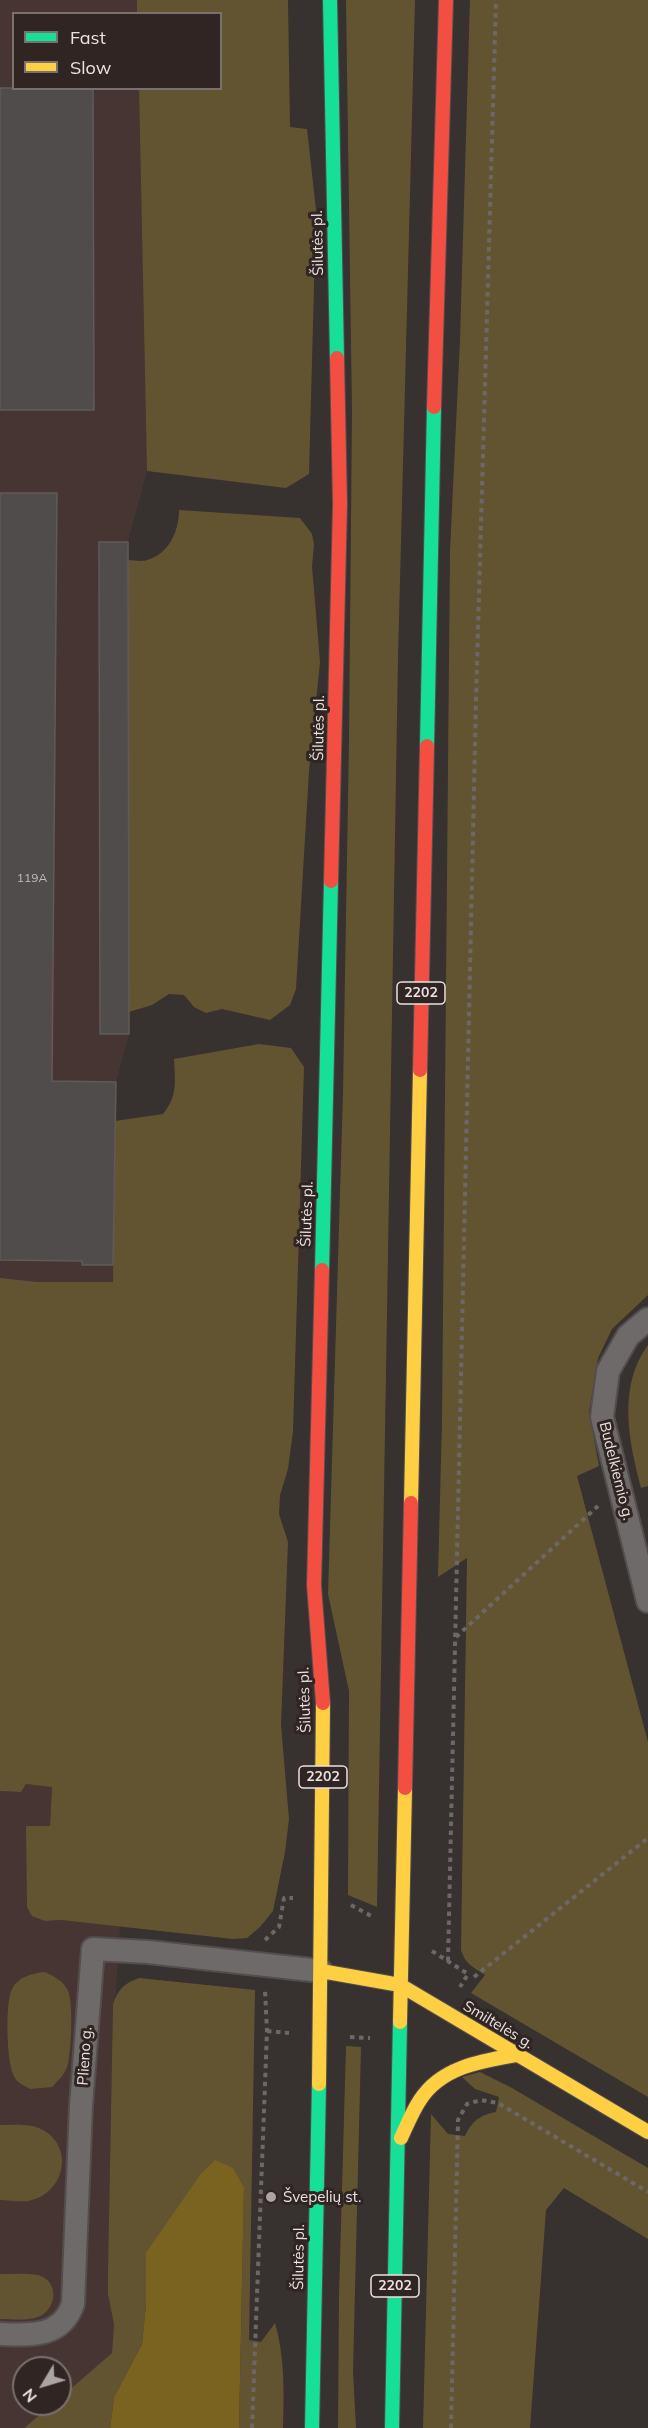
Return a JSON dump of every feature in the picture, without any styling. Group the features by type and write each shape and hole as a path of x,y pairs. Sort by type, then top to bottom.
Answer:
{"main road":[{"name":"Šilutės pl.","path":"312,2428 321,1971 323,1695 314,1584 340,504 330,0"},
{"name":"2202","path":"392,2428 436,304 446,0"},
{"name":"Smiltelės g.","path":"321,1971 400,1985 648,2132"},
{"path":"398,2145 423,2095 447,2074 466,2064 516,2055"}],"street":[{"name":"Budelkiemio g.","path":"648,1319 628,1336 608,1371 602,1418 648,1601"},
{"name":"Plieno g.","path":"0,2334 26,2334 59,2327 69,2318 73,2304 81,2106 93,1949 148,1952 321,1971"}],"path":[{"path":"448,1961 476,700 496,0"},
{"path":"456,1638 620,1486"},
{"path":"474,1977 648,1838"},
{"path":"252,2428 267,2031 264,1965"},
{"path":"451,2428 458,2120 467,2104 482,2100 498,2103 648,2192"}],"shaded area":[{"path":"0,0 137,0 137,12 12,12 12,90 139,90 147,471 128,542 129,1034 116,1082 114,1282 38,1282 0,1278"},
{"path":"137,0 288,0 290,127 307,129 316,210 309,474 286,488 147,471 139,90 222,90 222,12 137,12"},
{"path":"346,0 415,0 398,657 377,1907 348,1895 349,1691 328,1594 343,1093 349,740 352,412"},
{"path":"470,0 648,0 648,1295 612,1329 598,1358 589,1412 599,1466 577,1476 648,1742 648,2097 471,1993 485,1975 467,1962 461,1950 467,1558 438,1577 442,1420 450,551 460,340"},
{"path":"179,510 300,518 312,534 314,544 312,566 320,662 309,771 296,989 290,1005 270,1020 222,1009 206,1013 194,1007 184,995 169,994 152,1005 129,1012 128,560 145,561 161,553 175,533"},
{"path":"259,1044 291,1048 304,1067 293,1431 288,1469 280,1495 279,1514 288,1542 281,1725 289,1819 273,1911 247,1938 233,1939 61,1920 45,1921 32,1916 27,1907 26,1826 50,1826 52,1787 26,1784 21,1792 0,1791 0,1278 38,1282 113,1282 115,1121 163,1114 173,1094 174,1059"},
{"path":"648,1345 648,1486 641,1488 628,1415 632,1379 638,1361"},
{"path":"26,1784 52,1786 50,1826 26,1826 27,1907 45,1921 61,1920 120,1926 116,1993 113,2004 108,2271 108,2294 114,2325 112,2353 72,2388 72,2356 12,2356 12,2416 38,2416 24,2428 0,2428 0,1791 21,1792"},
{"path":"45,1972 63,1983 69,1995 71,2025 69,2057 65,2071 52,2087 30,2089 15,2078 12,2071 8,2048 8,2007 12,1989 18,1981 30,1975"},
{"path":"139,1978 255,1990 249,2340 261,2342 275,2323 284,2388 283,2428 239,2428 244,2188 146,2304 142,2344 114,2397 110,2428 24,2428 38,2416 72,2416 72,2388 112,2353 114,2325 108,2294 108,2271 113,2004 117,1994 130,1982"},
{"path":"346,2046 361,2047 353,2371 356,2428 338,2428"},
{"path":"480,2072 512,2088 648,2168 648,2239 564,2188 546,2210 530,2428 423,2428 431,2114 448,2134 465,2136 477,2120 496,2112 499,2097 475,2089 462,2077"},
{"path":"0,2125 36,2127 51,2136 58,2146 62,2156 62,2167 58,2178 44,2195 28,2201 0,2200"},
{"path":"215,2160 233,2168 244,2188 239,2428 110,2428 114,2397 142,2344 146,2304 146,2253 200,2175"},
{"path":"0,2274 33,2274 45,2278 53,2289 49,2308 38,2317 0,2319"}],"building":[{"path":"0,88 93,90 94,410 0,410"},
{"path":"0,493 57,493 52,1081 116,1082 113,1265 82,1265 82,1261 0,1260"},
{"path":"99,542 128,542 129,1034 100,1034"}],"traffic: fast":[{"path":"330,0 337,358"},
{"path":"427,746 434,407"},
{"path":"322,1270 331,881"},
{"path":"392,2428 400,2022"},
{"path":"312,2428 319,2084"}],"traffic: slow":[{"path":"411,1503 420,1070"},
{"path":"319,2084 323,1703"},
{"path":"400,2022 405,1788"},
{"path":"321,1971 400,1985 648,2132"},
{"path":"401,2138 420,2100 439,2080 463,2067 516,2055"}],"traffic: jam":[{"path":"434,407 446,0"},
{"path":"331,881 340,504 337,358"},
{"path":"420,1070 427,746"},
{"path":"322,1270 314,1585 323,1703"},
{"path":"405,1788 411,1503"}],"place":[{"name":"Švepelių st.","path":"271,2197"}]}
